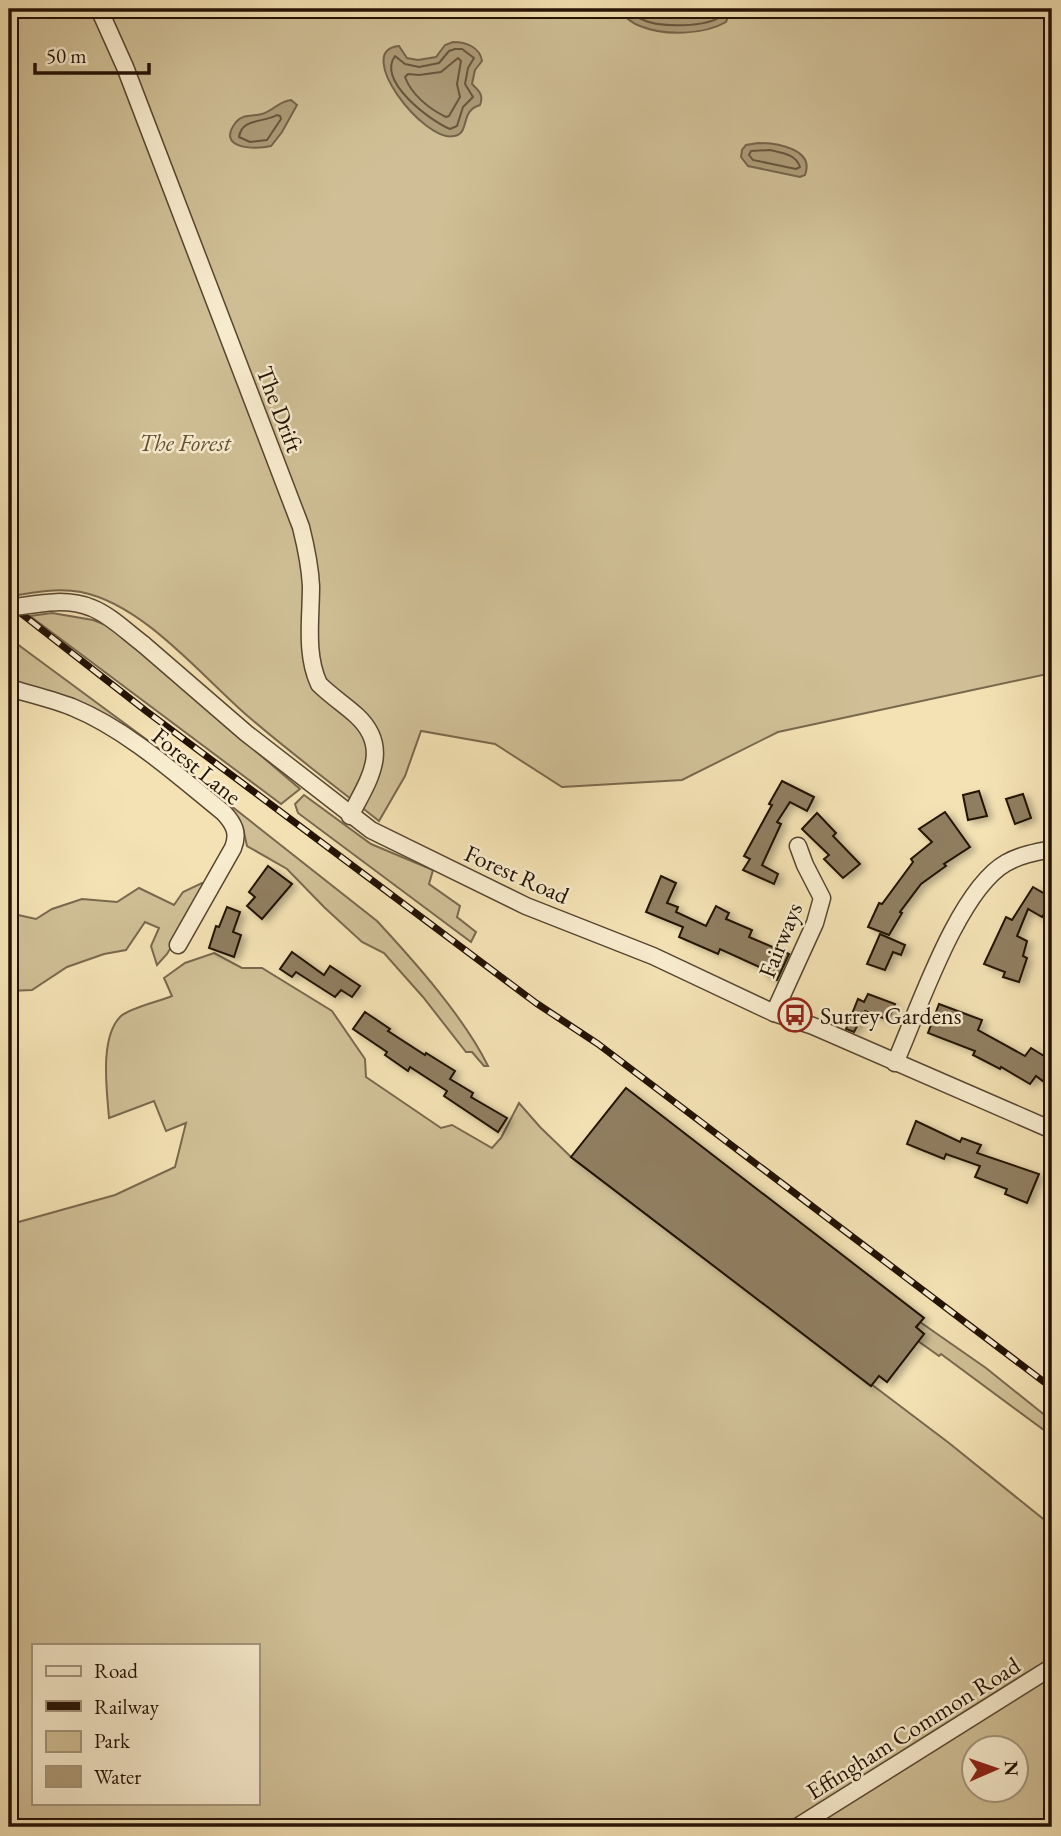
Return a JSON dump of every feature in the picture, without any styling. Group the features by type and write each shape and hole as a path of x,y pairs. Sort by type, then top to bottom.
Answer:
{"street":[{"name":"The Drift","path":"99,9 125,67 301,527 309,565 310,653 314,674 319,684 370,730 376,746 375,762 351,816"},
{"name":"Forest Road","path":"9,608 57,602 94,609 143,644 246,733 351,816 392,841 526,906 653,956 774,1013 813,1026 1052,1130"},
{"name":"Forest Lane","path":"9,688 73,708 113,730 153,756 232,821 236,832 233,848 178,945"},
{"name":"Fairways","path":"774,1013 815,923 822,898 798,846"},
{"path":"895,1063 950,935 974,893 1004,863 1020,856 1052,849"},
{"name":"Effingham Common Road","path":"797,1827 1052,1667"}],"green space":[{"name":"The Forest","path":"9,9 1052,9 1052,673 778,732 682,780 562,787 495,744 421,731 405,776 379,821 266,731 172,644 128,611 105,599 81,592 55,590 12,596 9,593"},
{"path":"52,613 93,620 111,627 300,789 281,804 30,616"},
{"path":"9,638 154,745 377,921 452,1009 488,1066 484,1066 472,1052 466,1052 384,953 362,942 287,869 247,846 243,828 221,804 150,748 9,682"},
{"path":"304,795 371,844 433,870 429,884 460,906 457,917 476,932 471,942 298,813 295,804"},
{"path":"202,883 208,885 167,954 157,965 151,946 159,928 145,922 126,950 104,954 67,967 32,990 9,991 9,961 17,947 9,946 9,913 36,919 52,909 82,899 117,902 139,888 174,905 183,892"},
{"path":"214,953 242,968 262,968 332,1011 365,1059 366,1077 441,1128 452,1125 492,1148 501,1138 519,1103 571,1157 949,1443 1052,1526 1052,1827 9,1827 9,1232 17,1230 15,1223 115,1195 175,1167 186,1123 166,1131 154,1101 109,1118 106,1079 110,1037 121,1016 138,1007 172,996 164,978 185,963"},
{"path":"920,1322 986,1368 1052,1421 1052,1436 941,1354 939,1356 918,1341 924,1334 916,1328"}],"water":[{"path":"618,9 730,10 726,22 707,30 672,33 637,25"},
{"path":"453,42 472,46 482,61 475,70 472,84 481,96 480,105 469,112 462,131 454,136 441,134 411,112 388,78 384,63 387,51 399,46 407,58 418,60 436,57 445,45"},
{"path":"291,100 297,105 271,146 240,146 230,138 239,119 266,113"},
{"path":"758,143 784,146 800,153 807,166 805,175 800,177 748,166 741,157 742,150 746,145"}],"building":[{"path":"782,781 814,797 807,811 790,802 777,822 781,824 762,865 778,874 774,884 743,870 750,859 744,856"},
{"path":"979,791 987,816 968,820 963,795"},
{"path":"1023,794 1031,818 1015,824 1006,799"},
{"path":"945,812 970,847 944,864 946,866 921,884 900,912 902,913 889,935 868,927 879,903 882,904 913,862 911,859 932,842 919,829"},
{"path":"817,813 836,833 833,836 860,864 843,878 824,859 829,855 802,829"},
{"path":"268,866 292,884 262,919 247,906 255,897 249,892"},
{"path":"661,876 676,883 667,903 678,907 676,912 706,926 716,906 729,913 726,919 752,930 749,937 789,954 777,980 764,974 766,970 720,949 718,954 679,937 683,927 646,912"},
{"path":"1033,887 1052,898 1052,903 1042,917 1028,909 1017,936 1027,941 1023,956 1027,958 1019,982 1003,977 1005,972 984,964 1006,917 1012,920"},
{"path":"227,907 240,912 233,932 241,935 234,957 209,948 216,926 219,927"},
{"path":"880,934 905,945 901,955 893,952 885,970 867,964"},
{"path":"292,952 324,975 330,966 360,986 352,997 341,990 335,997 296,972 292,977 280,969"},
{"path":"868,994 895,1004 888,1020 865,1011 854,1032 846,1029 858,999 864,1002"},
{"path":"939,1004 982,1020 978,1030 1025,1056 1031,1048 1052,1061 1052,1088 1036,1076 1030,1084 973,1055 975,1051 928,1033"},
{"path":"365,1012 390,1029 388,1031 455,1071 450,1079 473,1093 471,1097 507,1118 498,1132 444,1096 447,1091 410,1067 408,1071 385,1055 387,1052 353,1029"},
{"path":"626,1088 924,1318 916,1327 924,1334 887,1382 879,1376 871,1386 571,1157"},
{"path":"916,1121 960,1142 962,1138 981,1145 977,1153 1039,1174 1027,1203 1005,1194 1007,1189 975,1177 980,1166 946,1154 944,1159 907,1144"}],"railway":[{"path":"9,604 146,711 536,1003 598,1044 1052,1388"}],"place":[{"name":"Surrey Gardens","path":"795,1015"}]}
